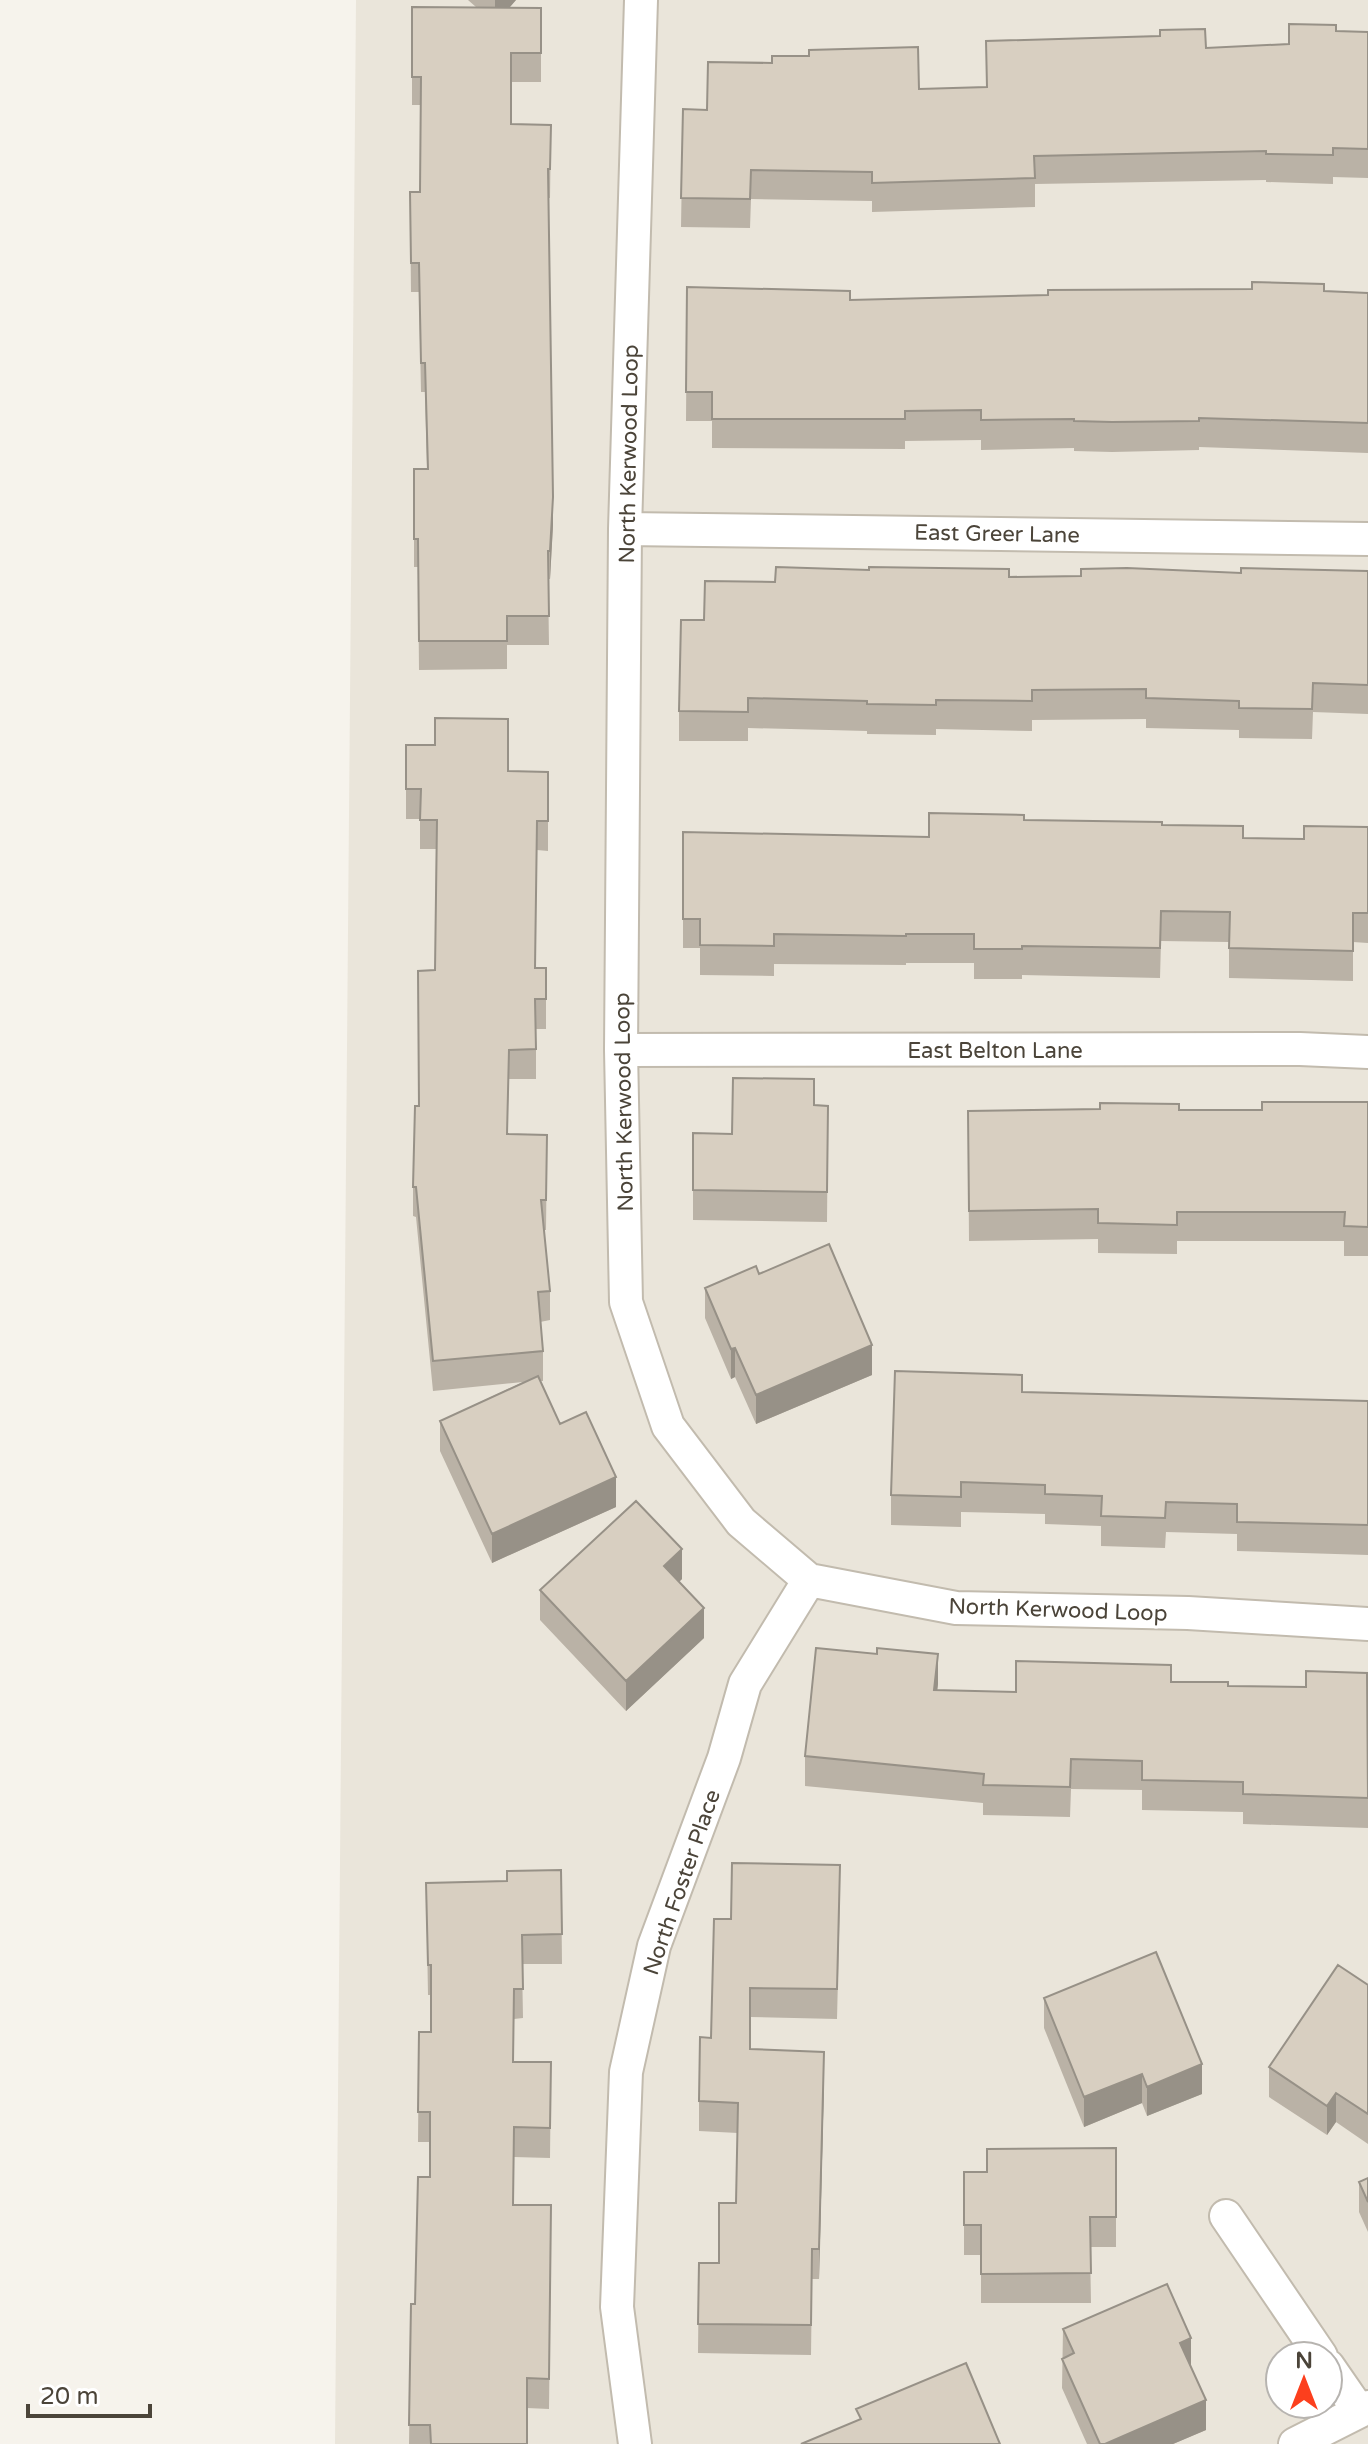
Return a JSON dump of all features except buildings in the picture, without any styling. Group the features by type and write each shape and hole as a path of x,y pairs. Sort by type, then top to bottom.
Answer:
{"street":[{"name":"North Kerwood Loop","path":"641,0 625,529 621,1050 626,1302 668,1426 741,1522 809,1580 956,1608 1188,1613 1368,1624"},
{"name":"East Greer Lane","path":"625,529 1368,539"},
{"name":"East Belton Lane","path":"621,1050 1300,1049 1368,1052"},
{"name":"North Foster Place","path":"635,2444 617,2307 626,2072 654,1946 724,1758 745,1684 809,1580"},
{"path":"1226,2216 1310,2340"},
{"path":"1295,2444 1364,2409 1344,2385"}],"shaded area":[{"path":"356,0 1368,0 1368,2444 335,2444"}]}
